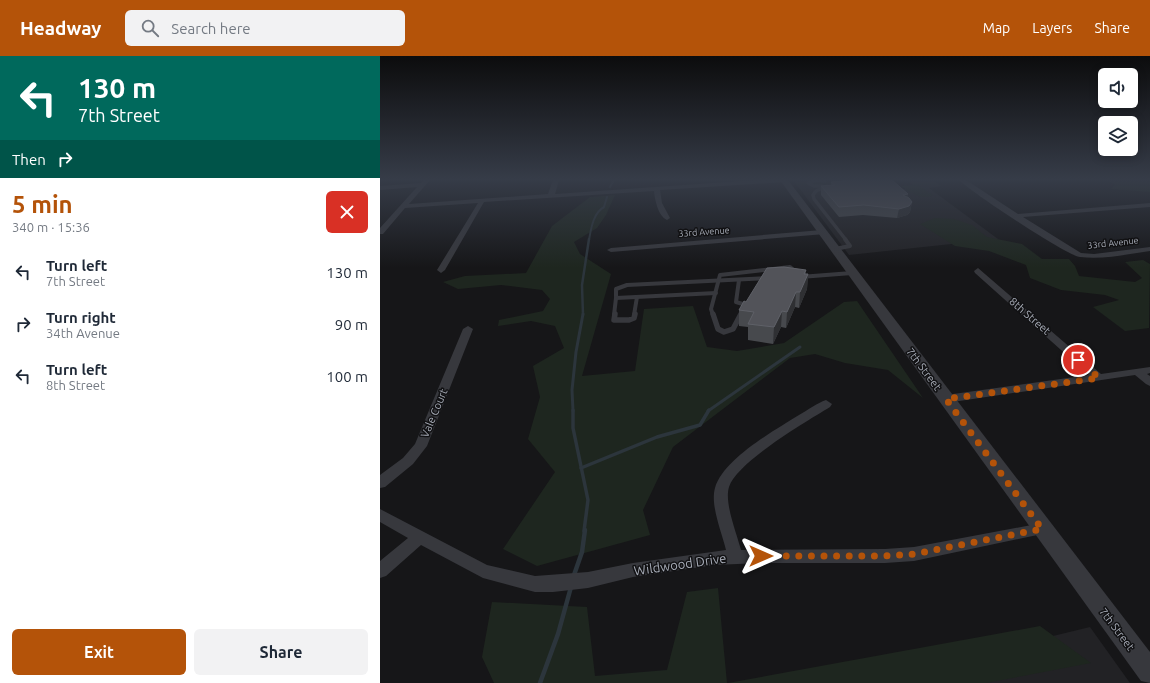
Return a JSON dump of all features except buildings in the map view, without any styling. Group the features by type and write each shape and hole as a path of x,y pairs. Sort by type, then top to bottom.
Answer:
{"street":[{"path":"380,232 401,209"},
{"path":"441,270 477,209"},
{"path":"663,209 667,218"},
{"name":"7th Street","path":"805,209 1042,529 1150,672"},
{"path":"1006,209 1016,216 1098,209"},
{"name":"33rd Avenue","path":"1016,216 1079,255 1094,256 1150,249"},
{"name":"33rd Avenue","path":"611,250 822,232"},
{"name":"8th Street","path":"978,271 1099,378"},
{"name":"Vale Court","path":"380,483 408,461 420,446 468,329"},
{"path":"946,399 1150,370"},
{"path":"1138,372 1150,382"},
{"path":"735,556 722,495 725,480 729,473 746,458 826,404"},
{"name":"Wildwood Drive","path":"380,515 483,571 535,584 553,584 588,580 674,563 735,556 885,556 914,554 1042,529"},
{"path":"380,571 420,537"}],"lane":[{"path":"822,209 850,246 835,249"},
{"path":"749,299 733,329 722,331 718,328 712,313 720,275 786,267 795,269 800,277"},
{"path":"793,277 852,273"},
{"path":"757,286 761,278"},
{"path":"637,297 634,318 629,320 614,320 616,289 622,286 772,278"},
{"path":"738,280 736,302 746,305"},
{"path":"616,298 716,293"}],"shaded area":[{"path":"574,209 609,209 597,228 574,242 580,254 611,274 582,376 635,371 644,309 693,306 707,347 737,351 784,343 844,302 857,301 923,398 888,370 845,363 815,354 790,358 673,447 643,510 650,535 537,566 503,549 555,472 528,439 540,397 533,366 564,348 555,326 531,321 498,326 499,320 543,311 550,299 542,290 501,285 458,289 443,282 465,276 526,273 552,226"},
{"path":"815,209 958,209 998,239 849,255"},
{"path":"935,218 954,219 972,225 987,237 1022,244 1042,259 1069,259 1075,266 1079,276 1135,282 1142,278 1125,262 1143,260 1150,264 1149,328 1125,331 1093,307 1119,300 1105,295 1061,290 1030,278 1026,265 989,251 955,246 920,224"},
{"path":"718,588 727,683 494,683 482,657 492,602 587,607 595,676 667,670 687,592"},
{"path":"1040,626 1091,663 986,683 728,683"},
{"path":"1090,627 1130,683 859,683"}],"waterway":[{"path":"589,240 595,217 601,209"},
{"path":"583,314 582,285 589,239"},
{"path":"573,411 572,390 576,352 583,314"},
{"path":"709,411 800,347"},
{"path":"573,411 573,428 581,468"},
{"path":"581,468 657,437 700,425 709,411"},
{"path":"581,468 588,500 584,531"},
{"path":"574,575 582,552 585,530"},
{"path":"540,683 558,634 571,587"}],"route":[{"path":"761,556 885,556 914,554 1042,529 946,399 1099,378 1078,360"}]}
